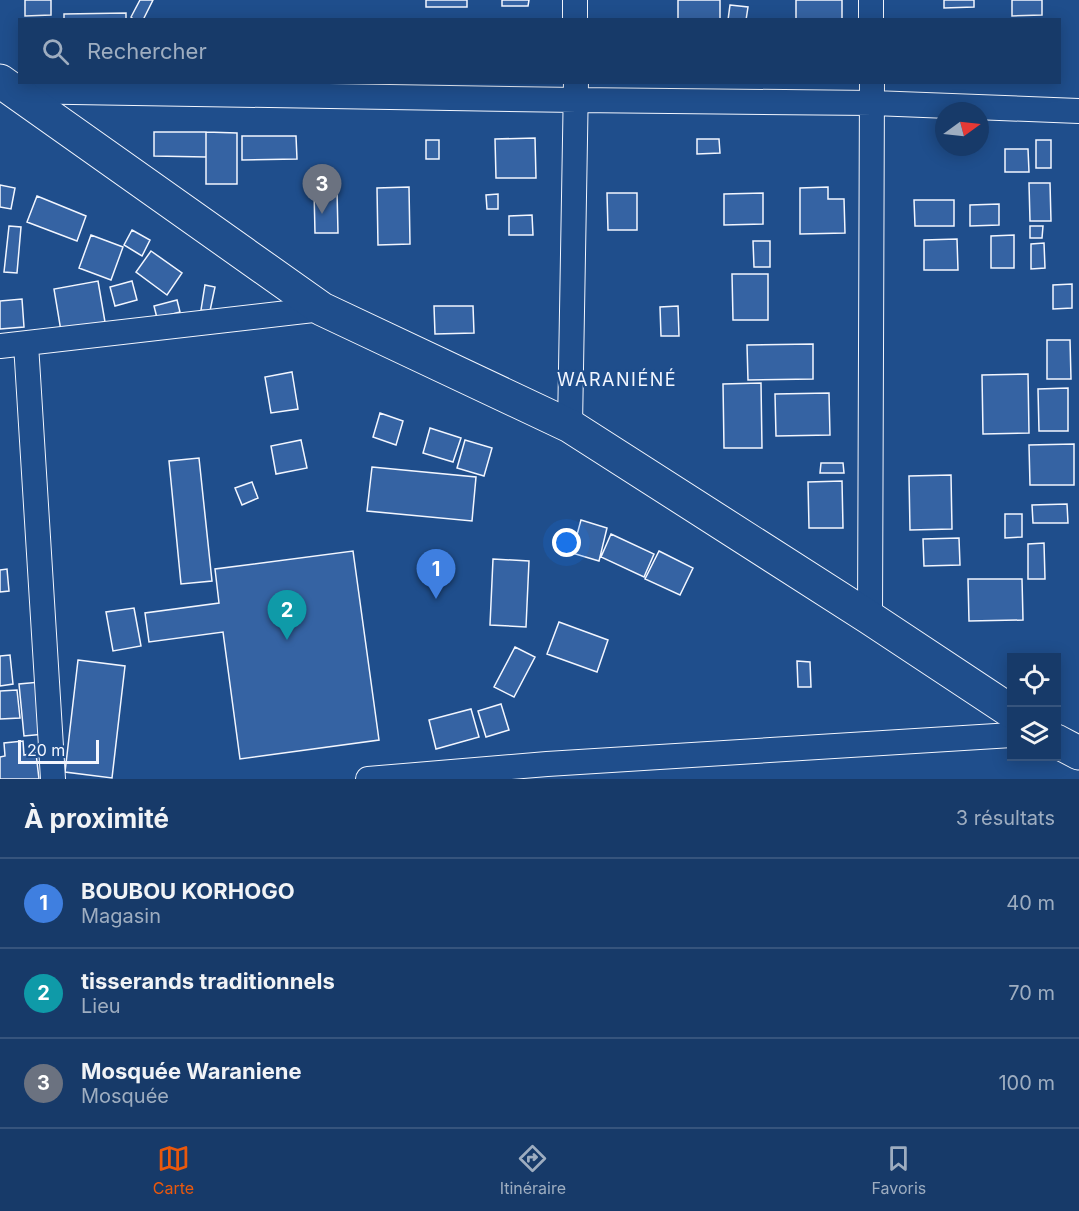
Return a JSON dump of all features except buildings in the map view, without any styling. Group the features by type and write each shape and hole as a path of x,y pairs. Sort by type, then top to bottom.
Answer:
{"street":[{"path":"575,0 575,18"},
{"path":"871,0 871,18"},
{"path":"6,86 872,93 1079,111"},
{"path":"6,86 322,309 570,426 870,618 1007,709"},
{"path":"570,426 576,91"},
{"path":"870,618 872,93"},
{"path":"0,346 322,309"},
{"path":"26,344 53,779"},
{"path":"368,779 548,771 1007,735"},
{"path":"1061,744 1079,753"}],"place":[{"name":"Mosquée Waraniene","path":"322,214"},
{"name":"BOUBOU KORHOGO","path":"436,599"},
{"name":"tisserands traditionnels","path":"287,640"}],"district":[{"name":"WARANIÉNÉ","path":"617,379"}]}
